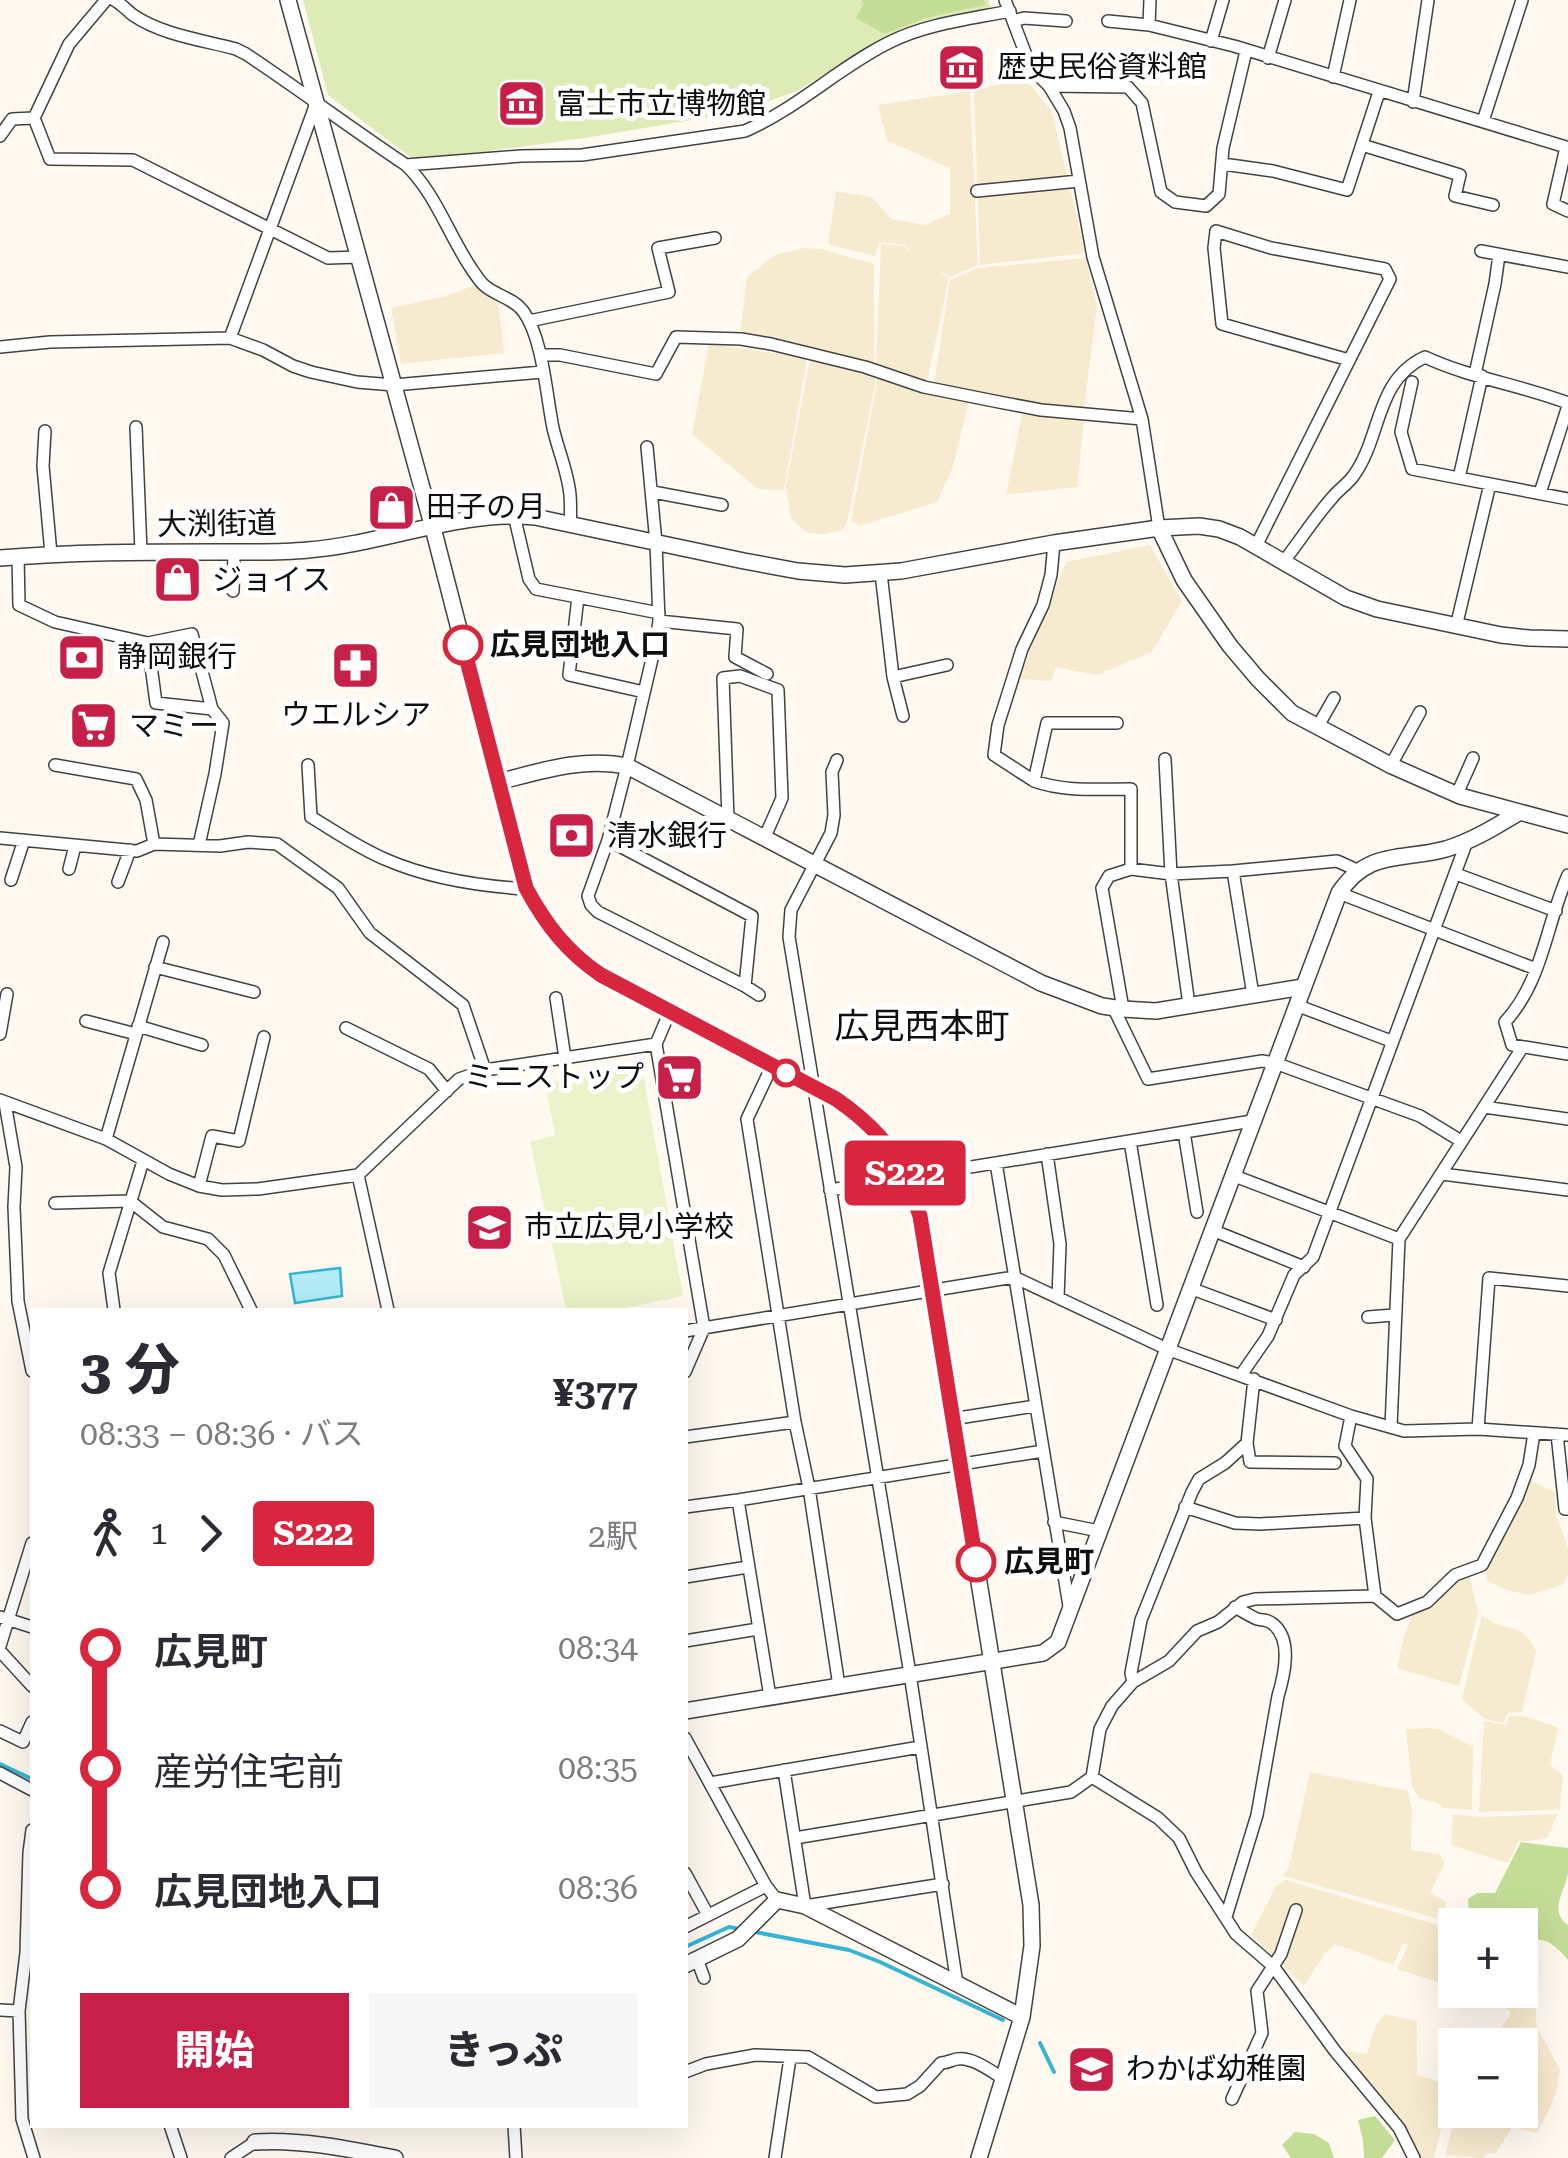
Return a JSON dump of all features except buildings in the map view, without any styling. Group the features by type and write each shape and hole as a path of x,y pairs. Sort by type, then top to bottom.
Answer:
{"street":[{"path":"359,256 328,258 133,160 50,159 34,118 69,44 114,0 133,16 163,30 246,54 406,165 426,189 484,286 506,296 529,320 541,355 554,432 570,492 570,526"},
{"path":"288,0 526,888 543,918 578,959 601,975 836,1099 857,1114 879,1135 907,1177 920,1216 1030,1906 1032,1946 1022,2017 979,2158"},
{"path":"1149,25 1150,0"},
{"path":"1211,40 1224,0"},
{"path":"1268,58 1285,0"},
{"path":"1333,77 1350,0"},
{"path":"1413,102 1428,0"},
{"path":"1483,121 1522,0"},
{"path":"406,165 582,155 746,131 794,106 893,40 1009,10 1024,18 1066,21"},
{"path":"1009,10 1031,68 1049,86 1070,128 1093,257 1142,419 1159,528 1184,580 1230,646 1292,713 1390,765 1456,794 1568,825"},
{"path":"1108,21 1149,25 1211,40 1567,147 1552,204 1568,211"},
{"path":"1049,86 1128,87 1142,102 1161,192 1175,202 1206,206 1219,194 1223,148 1246,51"},
{"path":"1223,164 1274,171 1347,190 1379,92"},
{"path":"230,338 317,101"},
{"path":"0,136 12,119 34,118"},
{"path":"1362,144 1460,175 1455,196 1493,204"},
{"path":"978,190 1080,181"},
{"path":"1256,546 1390,279 1385,269 1271,248 1216,231 1214,248 1222,324 1349,360"},
{"path":"529,320 669,292 658,248 715,238"},
{"path":"1481,251 1568,267"},
{"path":"1459,478 1500,285 1499,255"},
{"path":"541,355 560,355 656,374 676,337 742,339 864,367 924,387 999,402 1142,419"},
{"path":"0,348 68,342 230,338 292,366 357,382 394,385 542,372"},
{"path":"1284,562 1329,501 1354,476 1386,396 1409,364 1425,357 1568,405 1556,461 1540,493"},
{"path":"1412,382 1401,432 1412,469 1568,499"},
{"path":"136,428 141,552"},
{"path":"44,431 51,554"},
{"path":"648,448 659,617 656,646 608,840 588,896 598,912 759,995"},
{"path":"1456,627 1490,484"},
{"path":"653,492 722,505"},
{"path":"514,516 529,579 536,589 659,617 737,629 735,656 767,674"},
{"name":"大渕街道","path":"0,558 304,551 474,519 514,516 535,517 798,571 844,575 880,573 1159,528 1199,526 1219,528 1346,598 1376,609 1456,627 1529,638 1568,638"},
{"path":"1054,543 1043,605 1022,649 998,724 994,755 1045,785 1131,789 1131,870"},
{"path":"233,591 234,552"},
{"path":"18,556 19,605 54,622 148,642 192,634 212,709 222,723 200,846"},
{"path":"880,573 892,677 903,716"},
{"path":"578,597 569,675 644,692"},
{"path":"148,642 156,703 212,709"},
{"path":"892,677 947,666"},
{"path":"728,820 722,678 740,676 778,690 782,798 764,839"},
{"path":"1318,726 1334,698"},
{"path":"1390,765 1420,712"},
{"path":"1034,781 1047,723 1117,723"},
{"path":"1456,794 1473,758"},
{"path":"1164,759 1171,874 1190,1005"},
{"path":"837,760 830,787 834,816 831,833 791,910 789,937 957,1984"},
{"path":"498,782 590,762 628,766 1041,983 1118,1008 1156,1010 1303,987"},
{"path":"55,764 136,779 146,800 154,844"},
{"path":"308,765 311,817 358,846 389,861 480,886 526,888"},
{"path":"688,1711 1043,1653 1058,1642 1339,893 1357,870 1384,860 1445,849 1518,813"},
{"path":"0,838 130,850 154,844 276,844 338,888 370,933 462,1005 485,1070"},
{"path":"12,880 24,840"},
{"path":"608,840 752,916 746,986"},
{"path":"1334,1463 1250,1462 1247,1377 1294,1275 1312,1258 1467,841"},
{"path":"68,870 75,846"},
{"path":"118,882 130,850"},
{"path":"1357,870 1337,861 1233,872 1171,874 1131,870 1109,876 1102,888 1118,1008 1148,1079 1262,1061 1275,1063 1420,1116 1461,1141"},
{"path":"1233,872 1253,995"},
{"path":"1456,874 1556,911"},
{"path":"1568,875 1536,969 1520,1005 1505,1022 1512,1045 1568,1054"},
{"path":"1339,893 1536,969"},
{"path":"106,1139 163,942"},
{"path":"155,967 254,992"},
{"path":"0,1034 7,994"},
{"path":"556,998 566,1058"},
{"path":"1296,1005 1392,1042"},
{"path":"670,1011 656,1044 704,1328 688,1365"},
{"path":"86,1021 202,1045"},
{"path":"346,1028 429,1069 446,1091"},
{"path":"199,1186 212,1136 240,1141 264,1038"},
{"path":"3,1101 106,1139 199,1186 258,1189 358,1174 459,1079 485,1070 656,1044"},
{"path":"1391,1427 1399,1239 1522,1048"},
{"path":"772,1066 747,1119 839,1686"},
{"path":"3,1101 16,1166 18,1300 28,1329"},
{"path":"1484,1107 1568,1119"},
{"path":"830,1190 1252,1122"},
{"path":"1184,1132 1197,1212"},
{"path":"1130,1141 1157,1304"},
{"path":"1047,1154 1060,1244 1058,1298"},
{"path":"114,1308 109,1273 143,1161"},
{"path":"996,1163 1070,1613"},
{"path":"0,1164 16,1166"},
{"path":"358,1174 388,1308"},
{"path":"1442,1174 1568,1190"},
{"path":"1232,1175 1399,1239"},
{"path":"55,1203 130,1201 163,1227 208,1239 224,1255 251,1308"},
{"path":"0,1206 14,1207"},
{"path":"1212,1230 1304,1267"},
{"path":"688,1331 1014,1277 1167,1349 1351,1416 1404,1431 1563,1434 1568,1510"},
{"path":"1478,1430 1488,1278 1568,1286"},
{"path":"1190,1288 1276,1320"},
{"path":"1368,1317 1394,1316"},
{"path":"952,1419 1035,1406"},
{"path":"1351,1416 1345,1446 1367,1479 1365,1518 1374,1596"},
{"path":"688,1438 795,1422"},
{"path":"795,1838 1071,1792 1092,1776 1100,1728 1132,1682 1169,1661 1197,1631 1256,1599 1374,1596 1396,1614 1427,1602 1456,1575 1482,1565 1529,1465 1534,1433"},
{"path":"1132,1682 1140,1620 1185,1507 1199,1480 1247,1442"},
{"path":"688,1507 1043,1450"},
{"path":"738,1500 770,1697"},
{"path":"1185,1507 1234,1523 1365,1518"},
{"path":"1054,1522 1099,1531"},
{"path":"30,1549 4,1618 0,1649 30,1684"},
{"path":"688,1577 748,1567"},
{"path":"1226,1917 1257,1815 1286,1652 1271,1621 1235,1608"},
{"path":"4,1618 30,1626"},
{"path":"688,1641 758,1629"},
{"path":"0,1731 23,1742 30,1726"},
{"path":"688,1743 777,1900 805,1906 1022,2017"},
{"path":"710,1783 920,1748"},
{"path":"784,1770 805,1906"},
{"path":"0,1774 30,1789"},
{"path":"1092,1776 1158,1818 1179,1838 1236,1934 1272,1966 1399,2128 1414,2158"},
{"path":"30,1846 29,1953 19,2011 22,2118 30,2157"},
{"path":"688,1879 708,1916"},
{"path":"805,1906 943,1884"},
{"path":"688,1926 766,1886"},
{"path":"704,1978 691,1962 738,1940 777,1900"},
{"path":"1232,2099 1262,2034 1258,1991 1281,1954 1296,1910"},
{"path":"0,2010 19,2011"},
{"path":"688,2071 755,2054 808,2058 876,2096 907,2094 941,2063 958,2059 968,2060 1004,2079"},
{"path":"775,2158 790,2058"},
{"path":"171,2128 181,2158"},
{"path":"231,2158 255,2142 262,2128"},
{"path":"514,2128 516,2158"},
{"path":"255,2142 349,2149 394,2158"}],"shaded area":[{"path":"1024,77 1052,112 1085,253 980,265 974,91"},
{"path":"970,91 978,265 950,277 936,270 949,278 927,382 876,367 881,244 903,246 912,253 905,245 880,242 874,256 828,244 836,191 872,197 891,219 926,225 950,213 950,168 887,141 878,105"},
{"path":"804,248 874,264 874,365 740,334 747,277 775,255"},
{"path":"1086,258 1097,305 1084,409 1032,405 934,384 950,280 977,268"},
{"path":"475,285 498,301 504,353 401,364 391,308"},
{"path":"709,344 807,358 784,490 758,489 692,434"},
{"path":"810,359 877,375 847,523 842,530 826,534 808,533 791,519 786,486"},
{"path":"878,377 969,401 953,467 937,502 860,526 851,521"},
{"path":"1022,414 1084,420 1077,487 1006,495"},
{"path":"1150,545 1182,601 1152,652 1097,675 1056,667 1051,681 1019,679 1066,562"},
{"path":"1530,1481 1555,1492 1556,1515 1568,1548 1568,1574 1562,1585 1529,1595 1486,1580 1489,1563"},
{"path":"1469,1573 1478,1614 1459,1686 1397,1668 1414,1609"},
{"path":"1482,1615 1493,1623 1520,1631 1536,1651 1522,1712 1508,1713 1503,1723 1485,1719 1462,1699"},
{"path":"1509,1716 1524,1716 1558,1727 1550,1765 1563,1775 1560,1810 1479,1812 1484,1721 1506,1725"},
{"path":"1429,1728 1473,1746 1472,1810 1444,1808 1419,1798 1412,1786 1406,1729"},
{"path":"1310,1772 1408,1791 1412,1810 1411,1850 1440,1854 1445,1862 1430,1893 1446,1902 1445,1908 1438,1908 1438,1919 1283,1876 1289,1867"},
{"path":"1453,1814 1558,1814 1547,1838 1518,1842 1508,1863 1451,1845"},
{"path":"1286,1880 1438,1925 1438,1982 1397,1969 1408,1945 1403,1943 1393,1965 1335,1944 1304,1986 1251,1935 1276,1886"},
{"path":"1505,2008 1536,2008 1538,2028 1502,2028 1511,2014"},
{"path":"1385,2014 1417,2021 1417,2075 1438,2082 1438,2128 1442,2128 1434,2158 1418,2158 1400,2124 1346,2051 1367,2054 1375,2027"},
{"path":"1538,2029 1560,2070 1556,2093 1537,2133 1516,2128 1538,2128"},
{"path":"1452,2128 1511,2128 1496,2153 1486,2153 1484,2158 1445,2155"}],"green space":[{"path":"303,0 988,0 991,9 927,22 889,36 795,92 733,113 416,161 328,95"},
{"path":"861,0 984,0 985,5 926,18 884,34 856,18 864,3"},
{"path":"642,1068 683,1296 626,1308 566,1308 530,1142 555,1135 545,1083"},
{"path":"1521,1842 1568,1848 1568,1873 1558,1907 1568,1925 1568,1960 1547,1942 1538,1940 1538,1908 1469,1908 1468,1899 1477,1893 1495,1893"},
{"path":"1375,2116 1395,2140 1382,2158 1364,2158 1358,2120"},
{"path":"1295,2132 1314,2134 1329,2143 1334,2158 1291,2158 1282,2145"}],"water":[{"path":"340,1268 342,1296 295,1303 290,1274"}],"waterway":[{"path":"0,1764 30,1778"},
{"path":"688,1946 729,1927 740,1929"},
{"path":"755,1932 849,1950 1003,2020"},
{"path":"1040,2043 1054,2072"}],"bus line":[{"name":"S222","path":"463,645 526,888 558,940 601,975 836,1099 879,1135 907,1177 920,1216 976,1562"}],"place":[{"name":"歴史民俗資料館","path":"962,67"},
{"name":"富士市立博物館","path":"521,104"},
{"name":"田子の月","path":"391,507"},
{"name":"ジョイス","path":"177,580"},
{"name":"広見団地入口","path":"463,645"},
{"name":"静岡銀行","path":"82,657"},
{"name":"ウエルシア","path":"356,666"},
{"name":"マミー","path":"94,726"},
{"name":"清水銀行","path":"572,836"},
{"name":"ミニストップ","path":"679,1077"},
{"name":"市立広見小学校","path":"489,1227"},
{"name":"広見町","path":"976,1562"},
{"name":"わかば幼稚園","path":"1091,2069"}],"district":[{"name":"広見西本町","path":"922,1026"}]}
